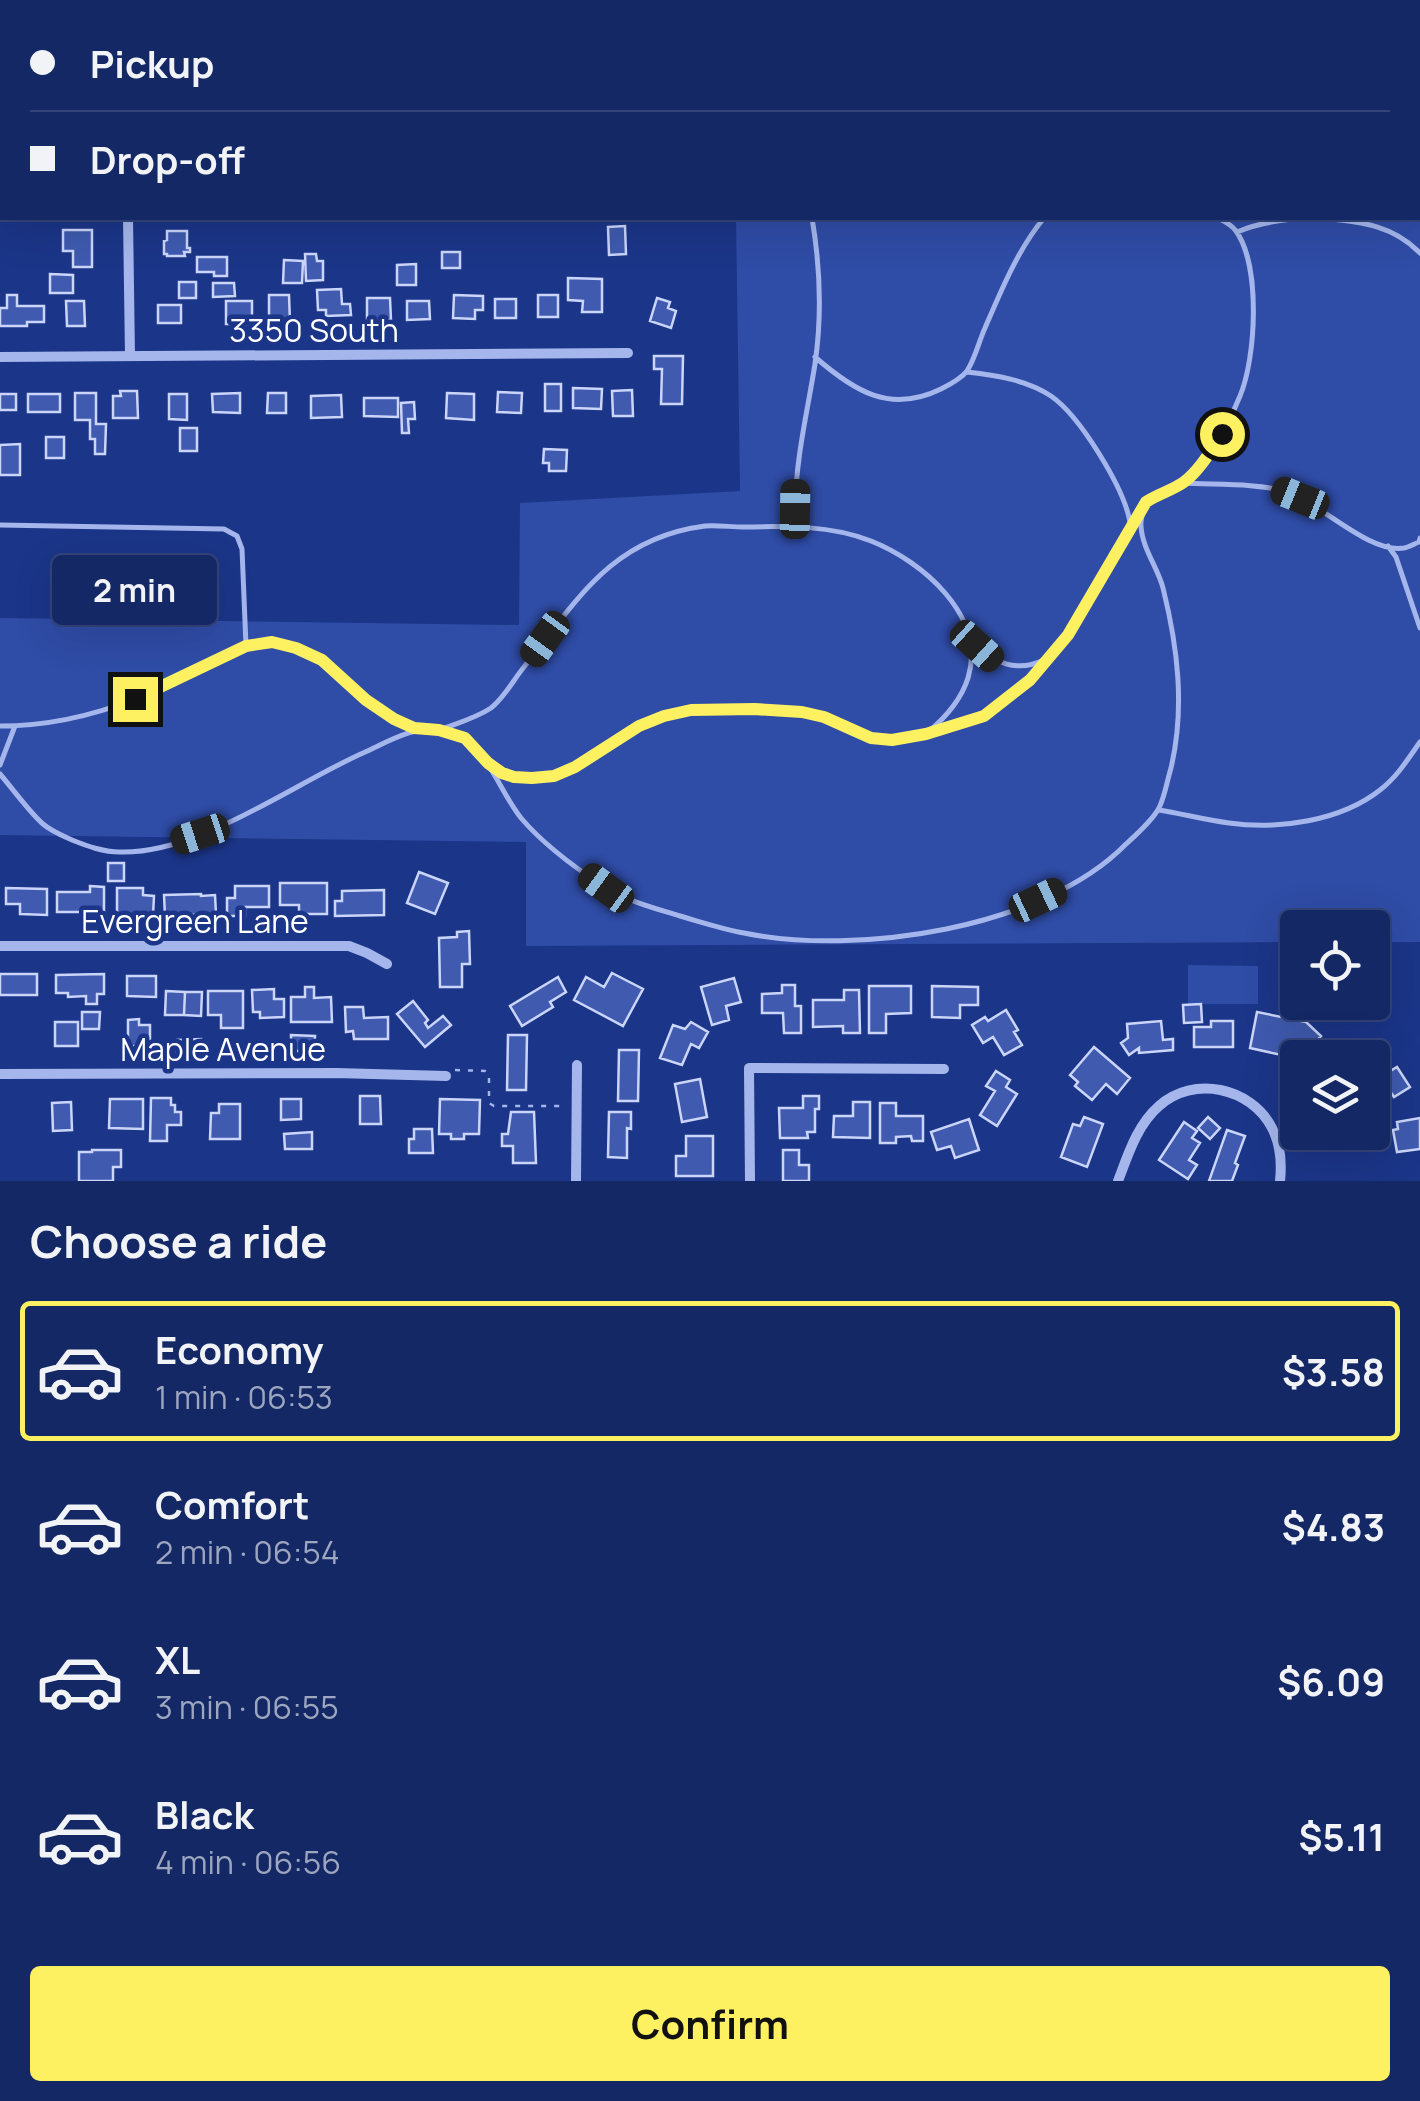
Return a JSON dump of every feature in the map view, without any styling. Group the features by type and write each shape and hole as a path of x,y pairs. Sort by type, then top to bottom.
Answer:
{"street":[{"path":"128,220 130,356"},
{"name":"3350 South","path":"0,357 628,353"},
{"name":"Evergreen Lane","path":"0,946 349,946 386,964"},
{"path":"576,1181 577,1064"},
{"path":"750,1181 749,1068 944,1068"},
{"name":"Maple Avenue","path":"0,1074 446,1076"},
{"path":"1118,1181 1138,1134 1160,1104 1196,1089 1232,1093 1257,1107 1279,1146 1280,1181"}],"lane":[{"path":"795,509 798,454 818,330 818,259 812,220"},
{"path":"816,357 853,387 896,401 926,396 950,384 966,372 1002,290 1043,220"},
{"path":"1182,483 1222,434 1242,394 1254,309 1250,262 1235,228 1221,220"},
{"path":"1236,232 1275,220"},
{"path":"1336,220 1381,226 1400,235 1420,252"},
{"path":"966,372 1021,382 1053,398 1096,448 1128,508 1131,525"},
{"path":"439,730 465,738 502,773 532,778 554,776 639,726 691,710 802,712 824,717 871,738 892,740 984,716 1030,680 1053,655 1146,502 1182,483 1282,490 1376,543 1402,548 1420,538"},
{"path":"488,763 504,794 548,846 606,888 629,900 715,926 779,938 894,938 934,932 1018,909 1095,872 1158,810 1178,740 1180,684 1162,583 1140,524 1146,502"},
{"path":"0,524 224,529 236,536 242,550 246,646"},
{"path":"0,774 43,824 89,846 117,852 142,850 200,834 410,731 439,730 493,706 601,573 627,553 663,536 706,526 780,525 827,530 868,539 903,555 926,572 964,622 972,648 969,676 959,698 926,734"},
{"path":"1388,546 1396,557 1420,628"},
{"path":"969,639 992,660 1015,666 1035,664 1053,655"},
{"path":"0,726 100,712 170,684 246,646 272,642 322,660 366,700 394,719 426,731"},
{"path":"0,765 15,726"},
{"path":"1158,810 1232,823 1272,825 1313,819 1352,808 1380,790 1402,769 1420,742"}],"path":[{"path":"446,1076 452,1070 485,1071 489,1074 489,1103 494,1106 577,1106"}],"shaded area":[{"path":"736,220 1420,220 1420,942 1390,942 1390,910 1280,910 1280,942 526,946 526,842 0,835 0,618 519,625 520,503 740,491"},
{"path":"1188,965 1258,966 1258,1004 1188,1004"}],"building":[{"path":"625,226 626,254 609,255 608,227"},
{"path":"63,230 92,230 92,267 73,267 73,251 63,251"},
{"path":"167,231 187,231 190,252 184,252 185,256 164,254"},
{"path":"442,252 460,252 460,268 442,268"},
{"path":"305,254 316,254 317,261 323,261 323,280 306,281"},
{"path":"197,257 227,257 227,276 197,272"},
{"path":"284,260 303,261 302,283 283,283"},
{"path":"416,264 416,285 397,285 397,265"},
{"path":"50,274 73,275 73,293 50,293"},
{"path":"568,278 602,279 602,312 582,312 583,301 568,300"},
{"path":"179,282 196,282 196,298 179,298"},
{"path":"213,283 234,283 235,296 213,297"},
{"path":"341,289 342,304 350,304 351,315 326,316 326,310 318,310 317,290"},
{"path":"7,295 17,295 17,306 44,306 44,322 0,326 0,308 7,308"},
{"path":"269,295 289,295 290,322 269,318"},
{"path":"454,295 483,296 483,310 475,310 475,319 453,318"},
{"path":"538,295 558,295 558,317 538,317"},
{"path":"367,298 390,298 391,320 367,320"},
{"path":"657,298 670,302 668,308 676,311 671,328 650,321"},
{"path":"495,299 516,299 516,318 495,318"},
{"path":"66,301 84,301 85,326 67,326"},
{"path":"226,301 252,301 252,324 226,324"},
{"path":"407,301 429,301 430,319 407,320"},
{"path":"158,305 181,305 181,323 158,323"},
{"path":"654,356 683,356 682,404 661,404 662,369 654,369"},
{"path":"545,384 561,384 561,411 545,411"},
{"path":"573,388 602,389 601,409 573,408"},
{"path":"632,390 633,416 613,416 612,391"},
{"path":"120,391 137,391 138,418 113,418 113,396 121,396"},
{"path":"498,392 522,393 521,413 497,412"},
{"path":"75,393 96,393 96,424 106,424 105,454 95,454 90,420 75,420"},
{"path":"240,393 240,413 213,412 212,394"},
{"path":"268,393 286,393 286,413 267,413"},
{"path":"447,393 474,394 474,420 446,418"},
{"path":"0,394 16,394 16,410 0,410"},
{"path":"28,394 60,394 60,412 28,412"},
{"path":"169,394 187,394 187,420 169,419"},
{"path":"341,395 342,417 311,418 311,396"},
{"path":"364,398 398,398 398,417 364,416"},
{"path":"414,402 415,419 408,419 409,433 402,433 401,403"},
{"path":"180,428 197,428 197,451 180,451"},
{"path":"46,437 64,437 64,458 46,458"},
{"path":"20,444 20,475 0,475 0,445"},
{"path":"544,449 567,450 566,471 549,471 549,463 543,463"},
{"path":"108,863 124,863 124,881 108,881"},
{"path":"419,872 448,883 435,914 407,903"},
{"path":"280,883 327,883 327,914 299,914 299,905 280,905"},
{"path":"90,886 104,887 104,915 57,912 57,892 90,892"},
{"path":"235,886 269,886 269,907 245,907 245,916 227,916 227,898 235,898"},
{"path":"6,888 47,889 47,915 20,914 20,904 6,904"},
{"path":"117,888 143,888 143,895 154,896 153,916 117,915"},
{"path":"384,890 384,915 335,916 335,901 342,901 342,891"},
{"path":"164,895 215,895 216,914 165,916"},
{"path":"469,931 470,964 462,964 462,987 440,987 439,938 457,937 457,932"},
{"path":"612,973 643,989 623,1026 574,1000 586,977 604,987"},
{"path":"0,974 37,974 37,995 0,995"},
{"path":"104,974 104,994 97,994 97,1004 86,1004 86,996 56,993 56,975"},
{"path":"127,976 156,976 156,997 127,996"},
{"path":"558,977 566,992 550,1002 553,1007 522,1026 510,1006"},
{"path":"734,978 741,1002 726,1006 729,1020 712,1025 701,987"},
{"path":"782,985 795,985 795,1006 801,1006 801,1033 784,1033 783,1013 762,1013 762,994 782,993"},
{"path":"869,986 911,986 911,1013 886,1014 886,1033 869,1033"},
{"path":"932,986 978,987 978,1005 960,1005 960,1018 932,1017"},
{"path":"305,987 314,987 314,998 331,997 332,1022 291,1022 291,997 305,997"},
{"path":"274,989 274,999 284,999 284,1017 260,1018 260,1012 253,1012 252,990"},
{"path":"844,990 859,990 860,1033 843,1033 843,1026 813,1027 813,1000 844,1000"},
{"path":"166,991 185,992 184,1015 165,1015"},
{"path":"208,991 243,991 243,1028 221,1028 221,1015 208,1015"},
{"path":"185,992 202,992 201,1016 184,1015"},
{"path":"413,1001 428,1020 428,1028 443,1016 451,1025 425,1047 397,1014"},
{"path":"1201,1004 1202,1022 1184,1023 1183,1005"},
{"path":"345,1007 363,1007 364,1018 388,1017 388,1039 354,1039 353,1031 346,1032"},
{"path":"1006,1010 1022,1045 1004,1055 993,1037 983,1043 972,1025"},
{"path":"82,1012 100,1012 99,1029 82,1029"},
{"path":"1257,1012 1280,1017 1280,1020 1306,1022 1321,1036 1317,1040 1280,1040 1280,1055 1250,1048"},
{"path":"139,1019 139,1025 150,1025 150,1046 128,1046 128,1020"},
{"path":"1161,1021 1163,1040 1173,1039 1173,1050 1139,1053 1139,1048 1129,1055 1121,1043 1128,1038 1127,1024"},
{"path":"1211,1021 1233,1021 1233,1047 1194,1047 1194,1027 1211,1027"},
{"path":"55,1022 78,1022 78,1046 55,1046"},
{"path":"691,1022 708,1032 699,1048 691,1044 682,1065 660,1058 673,1025 685,1029"},
{"path":"291,1035 315,1036 315,1051 291,1051"},
{"path":"508,1035 527,1035 526,1090 507,1090"},
{"path":"201,1039 201,1056 177,1056 177,1040"},
{"path":"1094,1047 1130,1078 1117,1094 1106,1084 1092,1100 1075,1086 1078,1082 1070,1075"},
{"path":"619,1050 639,1050 638,1101 618,1101"},
{"path":"1397,1067 1410,1087 1394,1097 1390,1095 1390,1071"},
{"path":"996,1071 1010,1080 1006,1087 1017,1094 997,1126 980,1115 995,1091 986,1086"},
{"path":"700,1079 707,1117 682,1122 675,1084"},
{"path":"360,1096 380,1096 381,1124 360,1124"},
{"path":"803,1096 819,1096 815,1132 807,1132 808,1138 780,1138 779,1108 803,1108"},
{"path":"151,1098 171,1098 175,1112 181,1112 181,1125 167,1125 167,1141 150,1141"},
{"path":"110,1099 143,1099 143,1129 109,1128"},
{"path":"281,1099 301,1099 301,1119 281,1120"},
{"path":"440,1099 480,1100 479,1134 451,1139 451,1134 439,1134"},
{"path":"71,1102 72,1130 53,1131 52,1103"},
{"path":"853,1102 870,1102 870,1138 833,1137 834,1116 853,1116"},
{"path":"880,1103 896,1103 896,1116 923,1116 923,1141 912,1141 911,1136 896,1137 896,1143 880,1143"},
{"path":"219,1104 240,1104 240,1139 210,1139 211,1113 219,1113"},
{"path":"511,1112 534,1112 536,1163 513,1163 513,1146 502,1146 502,1134 508,1134"},
{"path":"609,1112 631,1112 627,1158 608,1157"},
{"path":"1084,1117 1103,1124 1087,1167 1061,1157 1073,1124 1080,1126"},
{"path":"1208,1117 1220,1128 1210,1139 1198,1128"},
{"path":"1420,1118 1420,1149 1397,1152 1393,1130 1398,1129 1397,1122"},
{"path":"969,1119 979,1150 955,1158 951,1146 937,1150 931,1132"},
{"path":"1184,1122 1197,1131 1192,1138 1200,1143 1189,1160 1197,1165 1188,1179 1159,1160"},
{"path":"414,1129 432,1129 433,1153 409,1153"},
{"path":"1227,1130 1245,1136 1235,1163 1238,1165 1232,1181 1209,1181"},
{"path":"312,1132 312,1149 285,1149 284,1134"},
{"path":"686,1136 713,1136 713,1176 676,1176 676,1156 686,1156"},
{"path":"121,1150 121,1167 113,1167 113,1181 79,1181 79,1152"},
{"path":"783,1150 799,1150 799,1165 809,1165 809,1181 783,1181"}],"route":[{"path":"135,699 246,646 272,642 322,660 366,700 394,719 414,728 465,738 488,763 514,777 554,776 639,726 691,710 802,712 824,717 871,738 892,740 926,734 984,716 1030,680 1068,635 1146,502 1182,483 1222,434"}]}
